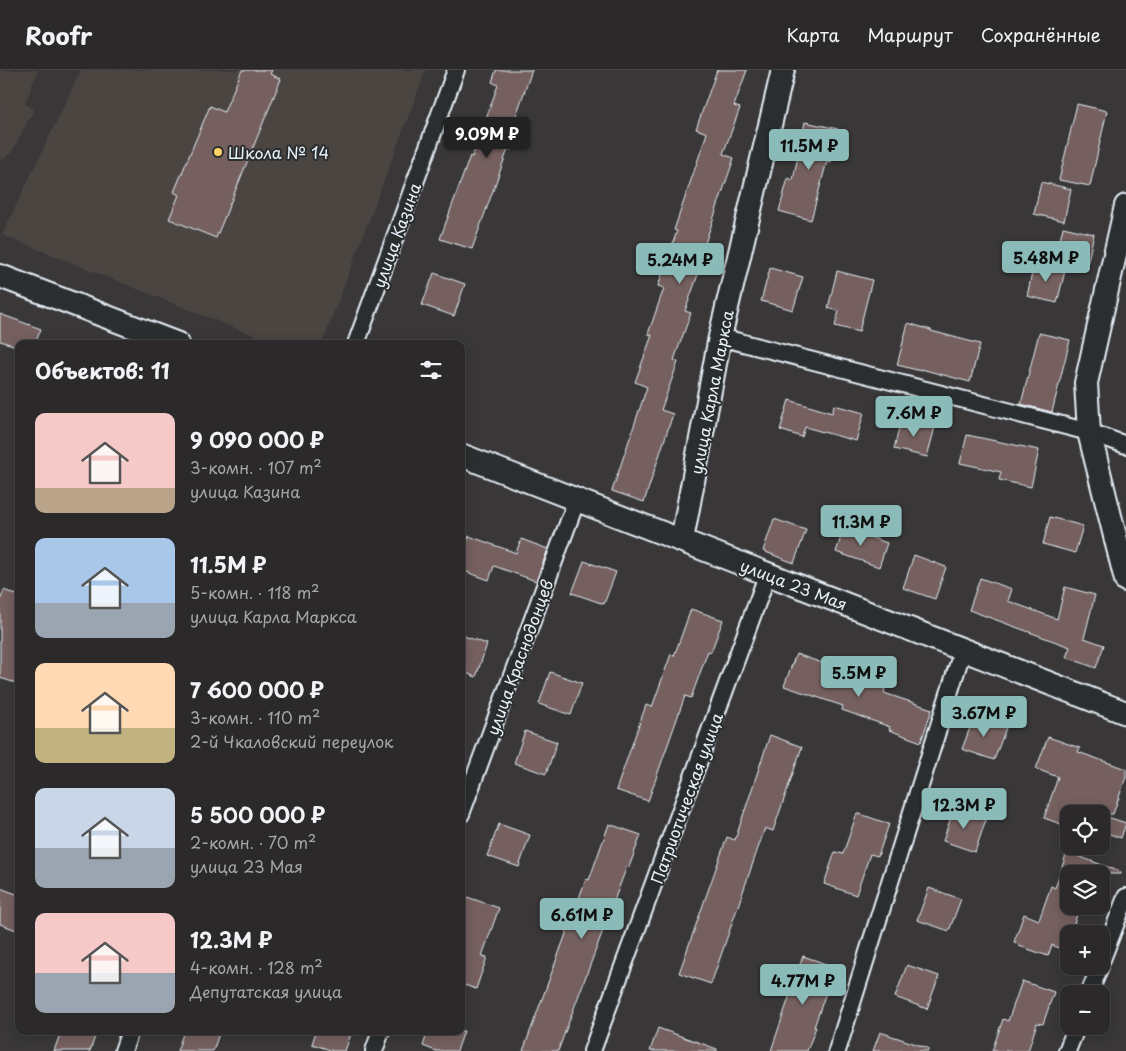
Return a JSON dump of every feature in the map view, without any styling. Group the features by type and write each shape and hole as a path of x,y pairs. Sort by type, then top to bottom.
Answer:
{"main road":[{"name":"улица Карла Маркса","path":"682,540 720,337 783,70"},
{"path":"1126,206 1086,383 1086,409 1089,432 1126,580"},
{"path":"0,276 167,340"},
{"name":"улица 23 Мая","path":"465,457 1126,714"}],"street":[{"name":"улица Казина","path":"357,340 456,70"},
{"path":"720,337 1089,432 1126,445"},
{"name":"улица Краснодонцев","path":"465,803 577,499"},
{"name":"Патриотическая улица","path":"592,1051 768,574"},
{"path":"836,1051 963,650"},
{"path":"1110,939 1126,897"},
{"path":"123,1051 129,1035"},
{"path":"374,1051 380,1035"},
{"path":"1067,1051 1073,1035"}],"shaded area":[{"path":"0,70 38,70 25,104 34,109 12,152 0,162"},
{"name":"Школа № 14","path":"81,70 426,70 324,340 265,340 2,235"}],"building":[{"path":"242,70 272,70 270,74 281,79 216,238 169,219 179,195 174,192 210,106 224,112"},
{"path":"496,70 532,70 516,116 522,118 511,150 508,149 472,249 440,239 498,85 492,82"},
{"path":"717,70 747,70 734,106 740,108 723,154 734,158 698,264 701,266 685,311 691,313 674,360 678,362 661,410 673,414 644,502 612,491 647,387 635,382 652,335 648,334 664,288 658,286 677,231 674,230 707,133 696,129"},
{"path":"1077,104 1107,111 1090,186 1059,180"},
{"path":"805,122 838,129 831,162 827,161 811,220 779,211 788,178 793,180"},
{"path":"1041,182 1071,189 1064,221 1034,214"},
{"path":"1063,227 1094,234 1087,265 1056,258"},
{"path":"1034,264 1065,271 1057,303 1027,296"},
{"path":"770,268 803,277 793,310 761,301"},
{"path":"837,271 872,280 859,332 835,326 839,311 828,308"},
{"path":"434,273 465,284 454,316 422,305"},
{"path":"0,314 41,329 37,340 15,340 15,346 0,341"},
{"path":"908,323 980,344 970,382 921,369 921,371 897,365"},
{"path":"1039,333 1070,340 1052,412 1021,404"},
{"path":"789,400 832,413 834,405 864,413 856,441 805,427 802,437 780,430"},
{"path":"901,419 935,427 927,457 894,449"},
{"path":"967,435 1039,450 1031,487 999,480 1001,472 960,463"},
{"path":"1050,517 1083,526 1075,553 1043,544"},
{"path":"774,519 806,530 794,563 763,551"},
{"path":"844,528 887,543 879,567 836,552"},
{"path":"469,536 516,553 521,539 548,549 536,581 494,566 489,580 465,571 465,546"},
{"path":"914,555 946,567 935,599 903,588"},
{"path":"584,561 616,572 604,604 572,593"},
{"path":"980,578 1012,589 1008,601 1057,619 1065,587 1095,595 1084,638 1104,645 1096,668 1066,657 1070,647 969,610"},
{"path":"4,590 15,594 15,683 0,678 0,601"},
{"path":"691,609 723,620 711,652 708,651 691,698 685,696 648,801 616,790 646,705 652,707 671,654 674,656"},
{"path":"465,636 487,644 476,677 465,673"},
{"path":"796,654 828,665 826,669 885,689 884,693 932,709 921,742 889,730 890,727 842,710 843,706 784,686"},
{"path":"550,672 582,683 571,715 539,704"},
{"path":"974,717 1006,728 994,760 962,749"},
{"path":"525,731 557,742 546,774 514,763"},
{"path":"770,735 802,747 773,831 765,828 711,984 679,973 727,837 735,840"},
{"path":"1048,737 1080,748 1078,752 1126,769 1126,777 1113,814 1110,814 1110,805 1060,805 1060,824 1044,818 1058,777 1036,769"},
{"path":"954,808 986,819 975,852 943,841"},
{"path":"857,813 889,824 878,856 870,854 856,895 824,884 835,852 843,854"},
{"path":"1110,818 1126,823 1121,838 1110,834"},
{"path":"499,824 530,835 519,867 487,856"},
{"path":"609,824 641,835 629,867 627,866 558,1051 523,1051 586,879 589,880"},
{"path":"1066,855 1075,855 1102,865 1063,865"},
{"path":"1110,868 1121,872 1121,874 1110,874"},
{"path":"1060,873 1060,915 1077,915 1074,925 1060,925 1059,948 1052,945 1048,956 1019,946 1019,944 1014,942 1024,914 1039,920 1051,886 1055,888"},
{"path":"0,888 15,894 15,930 0,924"},
{"path":"929,888 961,899 949,931 917,920"},
{"path":"467,897 499,908 482,956 487,957 476,989 465,985 465,903"},
{"path":"803,956 835,967 814,1027 816,1027 807,1051 771,1051"},
{"path":"907,965 939,976 927,1009 895,997"},
{"path":"1022,981 1054,992 1043,1024 1037,1023 1028,1051 992,1051 1003,1019 1008,1021"},
{"path":"658,1028 717,1049 717,1051 650,1051"},
{"path":"880,1032 928,1048 928,1051 873,1051"},
{"path":"60,1035 96,1035 90,1051 54,1051"},
{"path":"183,1035 219,1035 213,1051 177,1051"},
{"path":"315,1035 351,1035 345,1051 333,1051 312,1044"},
{"path":"427,1035 463,1035 457,1051 436,1051 423,1046"}],"place":[{"name":"Школа № 14","path":"218,152"}]}
